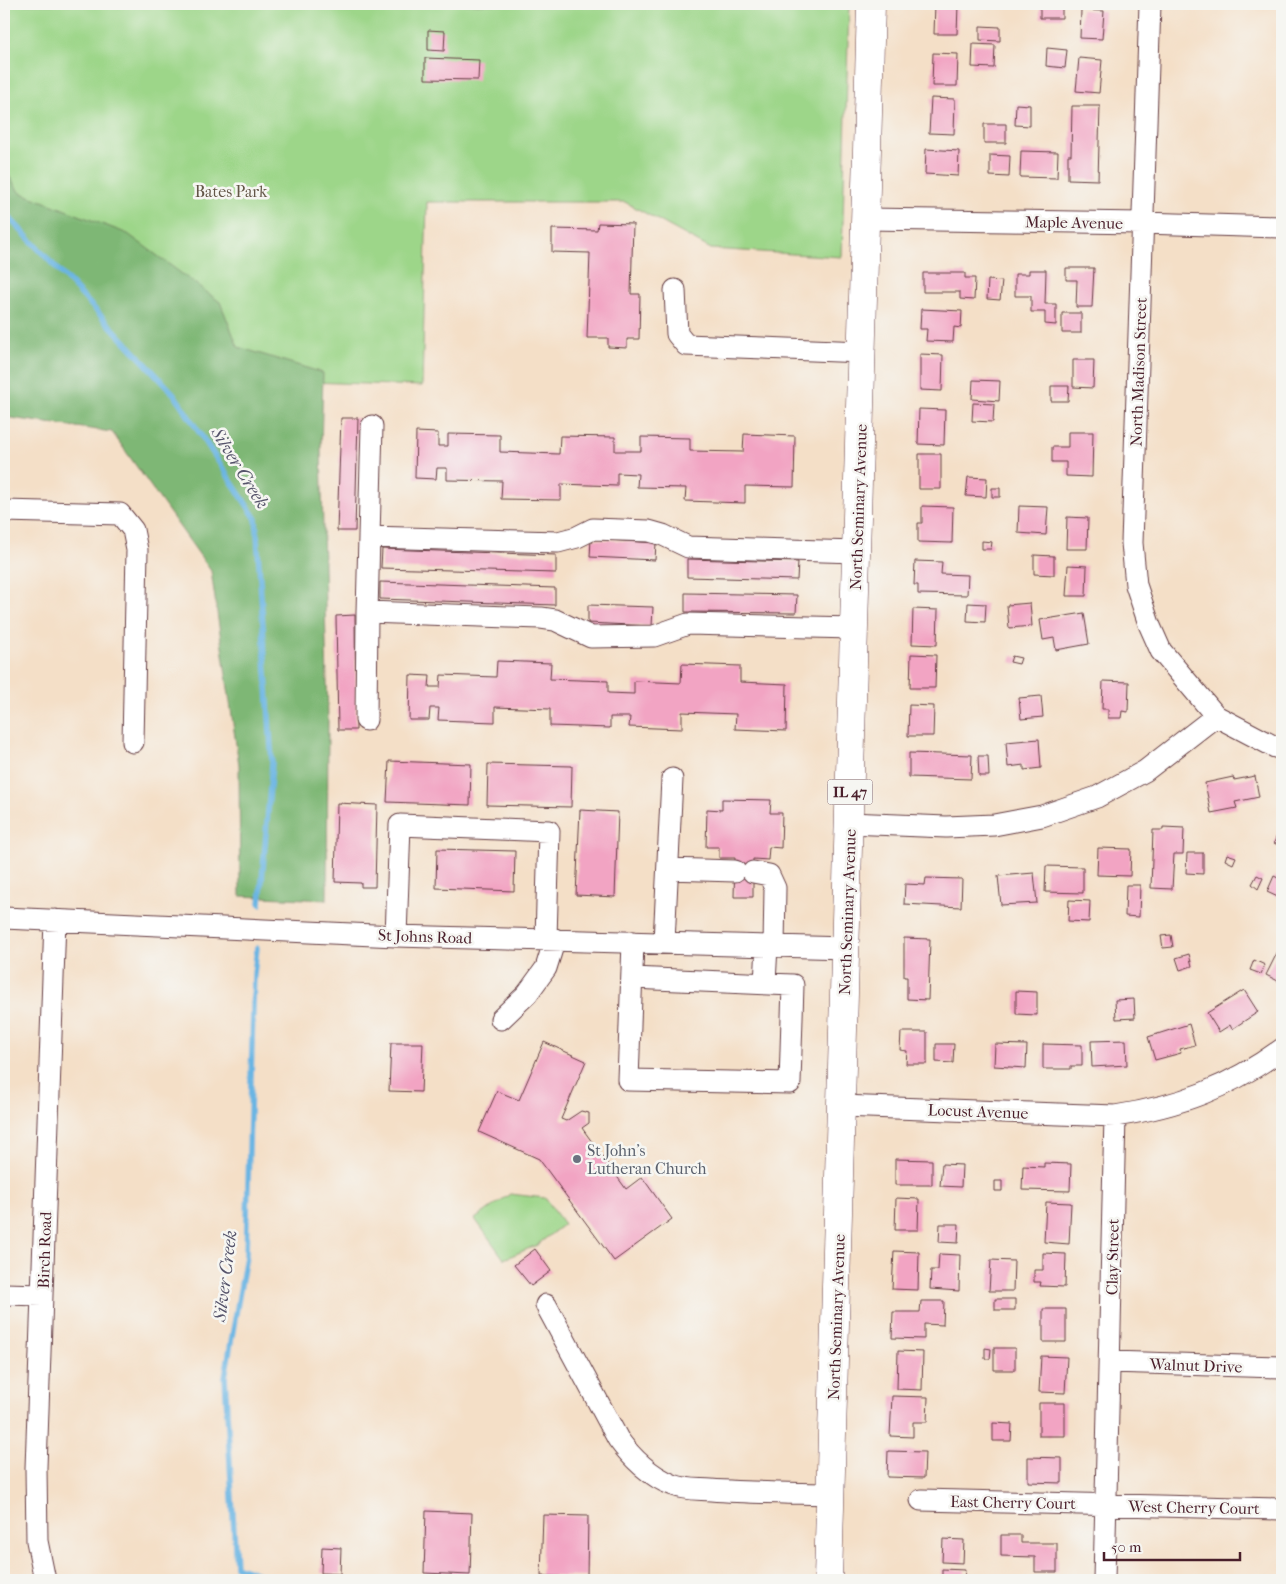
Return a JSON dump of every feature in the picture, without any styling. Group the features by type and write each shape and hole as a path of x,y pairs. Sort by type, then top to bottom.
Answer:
{"main road":[{"name":"North Seminary Avenue","path":"828,1580 871,4"}],"street":[{"name":"North Madison Street","path":"1150,4 1132,543 1136,585 1149,624 1161,651 1216,716"},
{"name":"Maple Avenue","path":"866,219 1282,227"},
{"path":"675,290 676,334 686,345 862,352"},
{"path":"366,720 372,426"},
{"path":"4,511 120,514 134,530 137,550 133,742"},
{"path":"369,536 558,542 577,537 593,528 649,530 688,547 856,552"},
{"path":"367,612 541,618 555,620 591,637 654,636 688,624 854,628"},
{"path":"849,823 946,827 994,825 1042,816 1097,797 1145,771 1216,716 1282,749"},
{"path":"664,942 672,779"},
{"path":"396,936 400,826 548,831 550,939 546,968 527,994 501,1019"},
{"path":"668,868 744,871 769,875 775,888 765,983"},
{"name":"St Johns Road","path":"4,918 396,936 846,948"},
{"name":"Birch Road","path":"45,1580 37,1541 36,1468 55,920"},
{"path":"632,978 793,985 790,1083 628,1080 632,978 634,942"},
{"path":"1115,1116 1185,1101 1228,1083 1264,1062 1282,1048"},
{"name":"Locust Avenue","path":"841,1106 1115,1116"},
{"name":"Clay Street","path":"1104,1580 1115,1116"},
{"path":"4,1294 42,1296"},
{"path":"546,1306 618,1438 634,1459 658,1476 673,1485 687,1489 831,1494"},
{"name":"Walnut Drive","path":"1110,1362 1282,1368"},
{"name":"East Cherry Court","path":"921,1500 1106,1504"},
{"name":"West Cherry Court","path":"1106,1504 1282,1509"}],"green space":[{"name":"Bates Park","path":"4,4 849,4 842,257 711,249 625,202 427,202 422,386 4,371"},
{"path":"4,168 19,192 128,234 220,302 238,347 323,373 321,450 328,720 327,900 240,896 239,765 211,571 112,432 4,417"},
{"path":"510,1194 545,1198 564,1224 537,1245 504,1259 475,1219"}],"building":[{"path":"935,4 958,4 957,34 934,34"},
{"path":"1040,4 1062,4 1062,18 1040,18"},
{"path":"1081,10 1104,11 1102,39 1080,38"},
{"path":"980,26 1000,27 1000,41 980,40"},
{"path":"428,30 445,31 444,51 428,50"},
{"path":"973,44 995,45 994,68 972,67"},
{"path":"1047,48 1067,50 1065,68 1046,66"},
{"path":"933,53 958,54 957,86 932,86"},
{"path":"425,58 479,60 478,80 425,79"},
{"path":"1079,58 1102,60 1099,93 1076,91"},
{"path":"931,98 955,99 954,134 929,133"},
{"path":"1016,104 1030,105 1030,126 1015,125"},
{"path":"1072,106 1100,106 1098,180 1068,179 1068,155 1071,155"},
{"path":"984,124 1006,124 1006,143 984,143"},
{"path":"926,149 959,151 958,176 925,174"},
{"path":"1021,151 1058,152 1057,178 1020,177"},
{"path":"990,155 1010,156 1009,177 990,176"},
{"path":"598,223 633,224 631,294 640,294 639,339 627,339 627,348 608,347 608,338 587,338 590,253 552,252 552,229 597,230"},
{"path":"1066,268 1094,268 1092,307 1076,307 1077,280 1066,280"},
{"path":"1029,270 1046,270 1045,304 1056,304 1056,325 1045,324 1045,312 1031,312 1031,296 1015,296 1015,274 1029,274"},
{"path":"923,273 965,273 965,278 975,278 974,300 960,299 960,292 923,292"},
{"path":"988,280 1002,281 1000,300 987,299"},
{"path":"921,309 962,311 961,328 954,327 953,342 926,341 927,329 920,329"},
{"path":"1062,313 1081,313 1081,333 1062,333"},
{"path":"920,354 943,355 942,391 920,390"},
{"path":"1073,360 1094,360 1093,388 1073,387"},
{"path":"973,380 1000,381 999,401 972,399"},
{"path":"1051,386 1069,386 1068,401 1051,401"},
{"path":"973,403 994,404 993,422 972,421"},
{"path":"919,409 945,410 944,445 918,444"},
{"path":"341,418 358,418 355,531 337,531"},
{"path":"416,432 438,433 438,446 448,446 448,434 500,435 500,452 559,454 560,436 615,437 615,451 641,451 641,437 690,438 690,451 743,452 744,434 795,436 794,487 745,486 745,503 685,501 686,488 637,487 638,474 617,473 617,486 561,484 561,500 501,499 502,481 447,480 447,468 437,468 436,479 415,478"},
{"path":"1068,432 1093,432 1092,477 1066,476 1066,462 1052,462 1052,447 1068,447"},
{"path":"919,454 941,454 941,489 919,489"},
{"path":"968,477 987,478 986,497 966,496"},
{"path":"992,488 1000,488 1000,497 992,497"},
{"path":"922,506 953,507 952,543 918,542 918,523 922,523"},
{"path":"1019,506 1048,507 1046,535 1018,533"},
{"path":"1067,517 1088,518 1087,549 1066,549"},
{"path":"591,539 656,543 655,560 590,557"},
{"path":"982,541 992,542 991,549 982,549"},
{"path":"382,549 556,555 556,573 381,568"},
{"path":"1034,555 1054,556 1054,575 1034,574"},
{"path":"687,559 798,562 797,580 687,577"},
{"path":"915,561 942,562 941,574 968,575 967,595 918,594 918,585 914,585"},
{"path":"1068,565 1087,566 1086,596 1066,596"},
{"path":"380,582 555,588 555,605 380,599"},
{"path":"685,593 797,595 796,613 685,612"},
{"path":"968,603 986,604 985,622 967,621"},
{"path":"1030,603 1032,626 1009,628 1007,605"},
{"path":"588,605 653,607 652,626 588,623"},
{"path":"913,609 938,610 937,645 912,644"},
{"path":"1084,613 1089,644 1056,650 1054,638 1043,640 1040,620"},
{"path":"355,615 356,730 338,730 336,616"},
{"path":"911,654 936,655 935,688 910,688"},
{"path":"1012,656 1021,658 1019,664 1010,662"},
{"path":"497,661 551,663 550,679 608,681 608,693 634,694 634,681 681,683 682,664 740,666 740,682 787,684 786,731 735,729 736,714 682,712 682,729 629,727 630,717 610,717 610,728 550,726 550,709 495,707 495,722 438,720 439,708 430,708 429,720 409,720 410,675 430,676 429,687 440,687 441,675 496,677"},
{"path":"1103,681 1129,682 1128,712 1122,711 1121,718 1108,718 1108,709 1102,709"},
{"path":"1041,696 1043,717 1021,719 1019,698"},
{"path":"909,705 934,706 933,736 908,736"},
{"path":"1039,739 1041,768 1024,770 1024,765 1008,767 1006,742"},
{"path":"909,753 972,755 971,779 909,777"},
{"path":"978,756 988,756 989,776 979,776"},
{"path":"389,761 471,764 470,805 387,802"},
{"path":"488,764 572,766 571,807 487,805"},
{"path":"1255,776 1259,797 1235,802 1237,808 1211,813 1205,783 1233,777 1234,780"},
{"path":"722,799 771,800 770,813 782,813 781,848 769,847 768,860 753,859 753,897 734,897 735,858 719,858 719,847 706,847 707,809 722,810"},
{"path":"337,803 377,805 375,887 361,887 361,883 335,882"},
{"path":"580,810 618,812 615,897 576,895"},
{"path":"1282,823 1282,847 1274,843"},
{"path":"1163,827 1184,828 1183,854 1174,854 1172,889 1151,888 1153,830 1163,830"},
{"path":"1098,848 1131,849 1130,876 1097,875"},
{"path":"437,849 515,851 514,891 436,888"},
{"path":"1187,853 1203,853 1203,874 1186,873"},
{"path":"1227,854 1236,857 1233,864 1225,860"},
{"path":"1046,866 1083,867 1083,893 1045,892"},
{"path":"1034,873 1037,903 1001,905 998,876"},
{"path":"1257,875 1263,878 1258,889 1252,884"},
{"path":"1274,876 1282,880 1282,899 1267,892"},
{"path":"926,878 962,879 961,907 904,904 905,884 925,885"},
{"path":"1126,885 1140,885 1139,917 1125,916"},
{"path":"1069,900 1090,901 1089,922 1068,921"},
{"path":"1171,935 1173,947 1163,948 1161,936"},
{"path":"904,938 930,939 928,1000 907,999 907,977 904,977"},
{"path":"1282,943 1282,983 1266,975"},
{"path":"1189,954 1192,966 1180,970 1176,958"},
{"path":"1254,960 1265,965 1261,974 1250,970"},
{"path":"1244,990 1258,1012 1232,1029 1230,1025 1219,1032 1207,1013"},
{"path":"1016,991 1037,992 1037,1015 1016,1014"},
{"path":"1134,999 1135,1018 1116,1019 1115,1000"},
{"path":"1189,1024 1195,1045 1180,1049 1181,1053 1155,1060 1148,1037"},
{"path":"901,1032 927,1032 927,1064 906,1064 907,1051 900,1050"},
{"path":"1126,1040 1127,1065 1092,1067 1091,1041"},
{"path":"544,1042 586,1061 561,1119 566,1121 581,1111 589,1113 589,1123 582,1128 626,1189 642,1177 672,1219 614,1261 539,1159 479,1132 497,1091 519,1100"},
{"path":"391,1043 423,1043 421,1092 389,1091"},
{"path":"936,1044 954,1044 953,1063 936,1062"},
{"path":"995,1044 1027,1045 1026,1068 994,1066"},
{"path":"1043,1044 1082,1045 1082,1066 1071,1066 1071,1069 1043,1069"},
{"path":"895,1159 932,1160 932,1185 895,1185"},
{"path":"1044,1163 1071,1164 1070,1191 1022,1190 1023,1166 1044,1167"},
{"path":"942,1164 962,1165 961,1187 940,1186"},
{"path":"995,1181 1002,1181 1002,1191 995,1191"},
{"path":"896,1198 919,1199 918,1230 895,1230"},
{"path":"1046,1202 1071,1203 1069,1244 1044,1242"},
{"path":"940,1224 959,1224 958,1243 939,1242"},
{"path":"535,1249 551,1271 531,1286 514,1265"},
{"path":"894,1251 919,1252 918,1290 892,1289"},
{"path":"1043,1253 1066,1254 1065,1287 1040,1286 1041,1282 1034,1282 1034,1270 1043,1270"},
{"path":"939,1254 960,1255 959,1291 930,1289 931,1270 938,1270"},
{"path":"991,1260 1014,1261 1013,1291 989,1291"},
{"path":"995,1299 1015,1299 1015,1310 995,1310"},
{"path":"921,1301 944,1301 943,1325 924,1324 924,1339 892,1338 893,1312 920,1312"},
{"path":"1043,1309 1066,1309 1066,1342 1043,1342"},
{"path":"985,1348 991,1349 990,1359 985,1359"},
{"path":"994,1348 1015,1348 1015,1370 994,1370"},
{"path":"898,1351 923,1352 922,1390 897,1389"},
{"path":"1041,1356 1067,1357 1065,1393 1039,1392"},
{"path":"892,1396 928,1397 927,1422 913,1422 913,1437 890,1436"},
{"path":"1039,1403 1065,1403 1065,1436 1039,1436"},
{"path":"993,1423 1012,1424 1011,1441 993,1441"},
{"path":"888,1451 925,1452 924,1478 887,1477"},
{"path":"1028,1457 1062,1458 1062,1483 1028,1482"},
{"path":"426,1511 472,1513 470,1575 424,1573"},
{"path":"543,1515 588,1516 587,1577 541,1576"},
{"path":"1001,1535 1021,1535 1021,1543 1057,1543 1057,1572 1035,1572 1035,1557 1001,1556"},
{"path":"943,1539 964,1540 963,1563 942,1562"},
{"path":"322,1547 341,1548 340,1574 321,1573"},
{"path":"942,1569 965,1570 964,1580 942,1580"}],"waterway":[{"name":"Silver Creek","path":"4,212 174,394 256,519 272,763 260,904"},
{"name":"Silver Creek","path":"257,948 254,974 246,1256 225,1377 236,1566 275,1580"}],"place":[{"name":"St John's Lutheran Church","path":"577,1159"}]}
